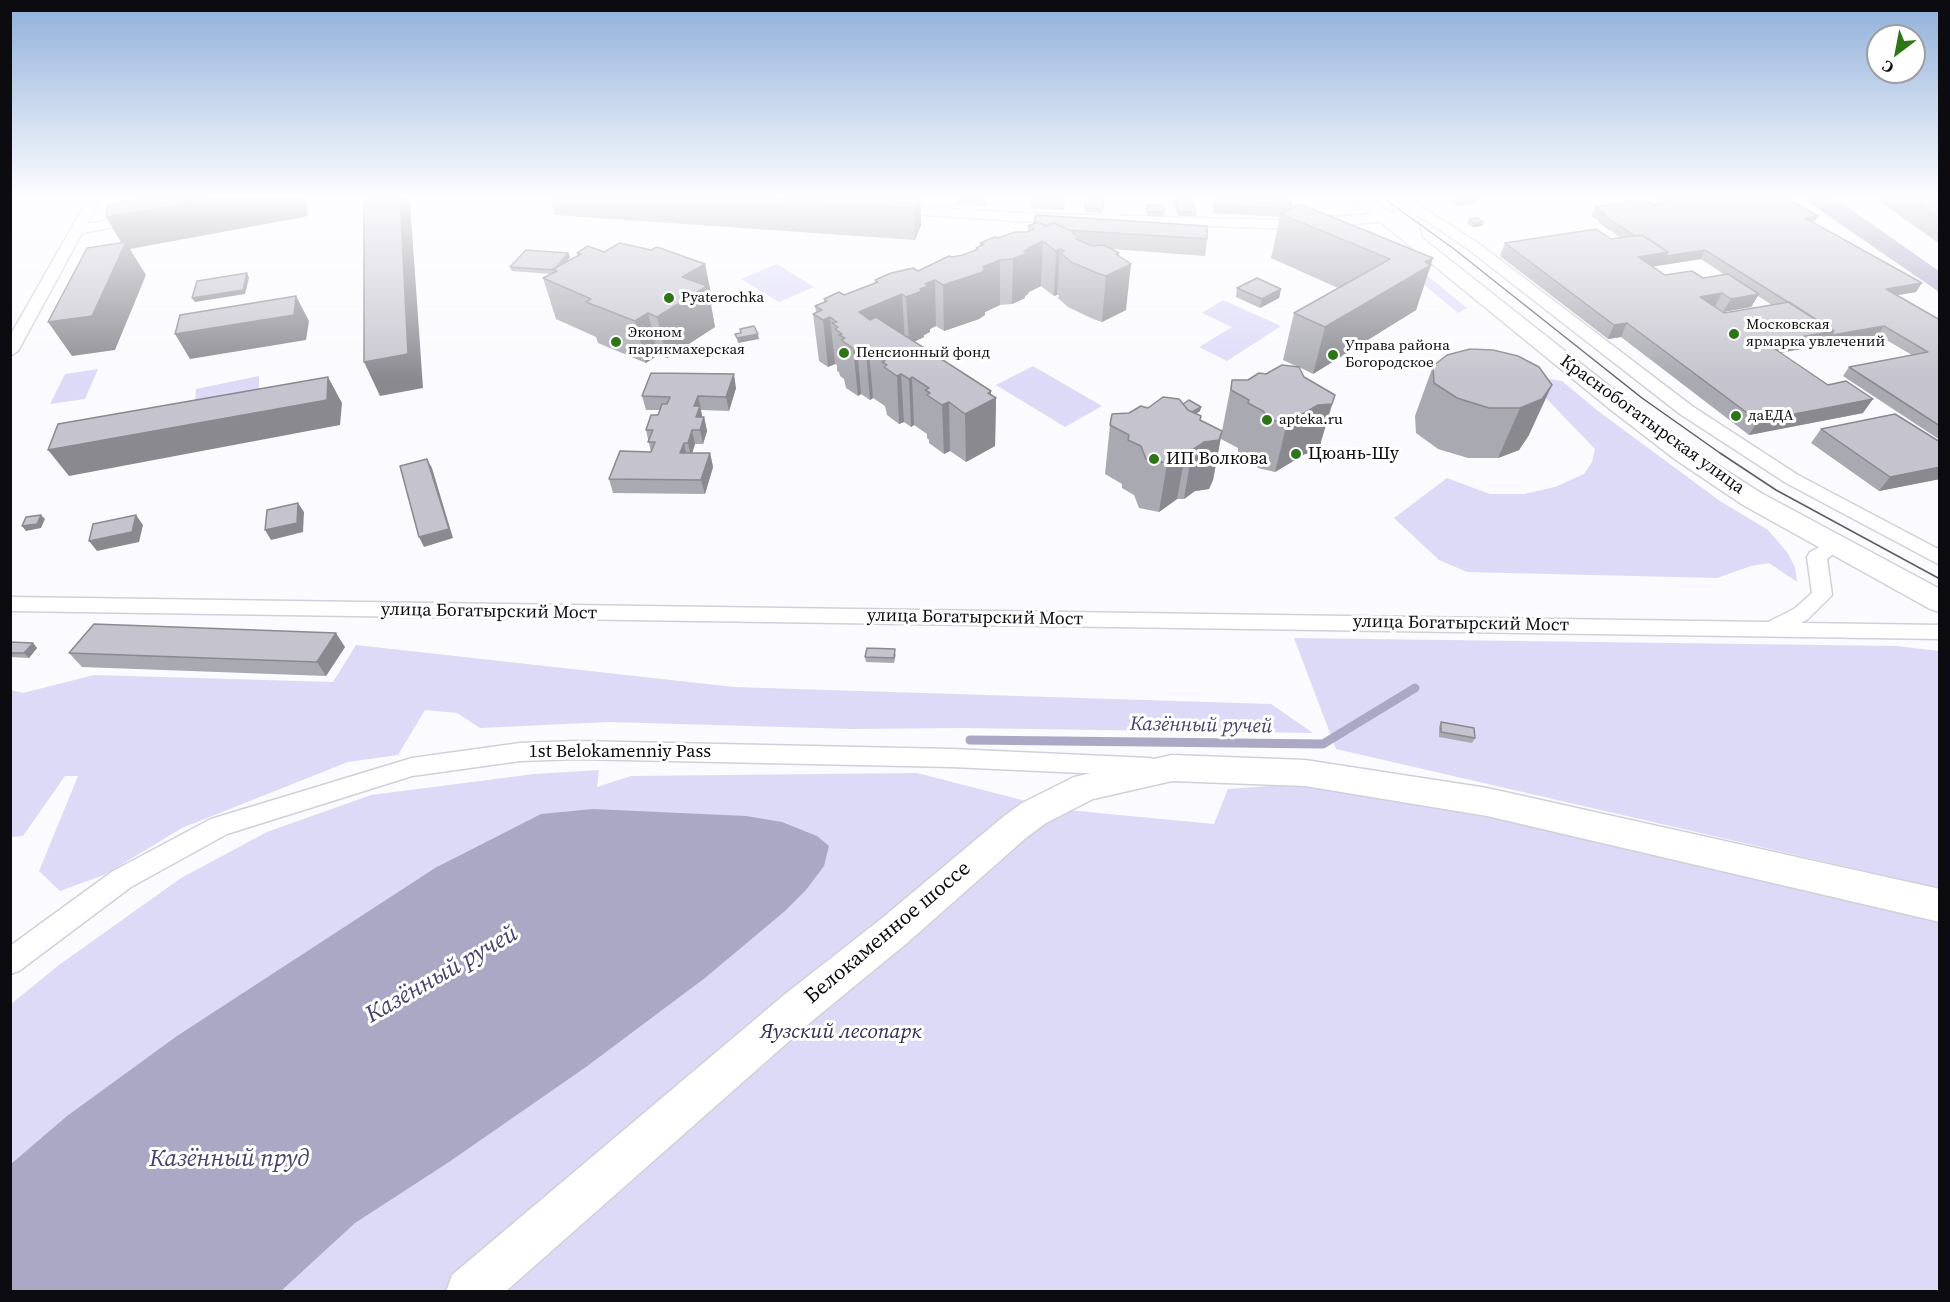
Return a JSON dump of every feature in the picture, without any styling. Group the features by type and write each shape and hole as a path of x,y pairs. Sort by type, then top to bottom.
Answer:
{"street":[{"path":"10,351 61,258"},
{"name":"Краснобогатырская улица","path":"1436,258 1685,455 1752,499 1940,602"},
{"path":"1488,258 1686,410 1792,479 1940,560"},
{"path":"1772,628 1801,614 1822,595 1817,557 1835,545"},
{"name":"улица Богатырский Мост","path":"10,604 486,613 1772,628 1940,632"},
{"name":"1st Belokamenniy Pass","path":"10,962 122,879 220,826 412,766 520,752 577,750 952,759 1172,768"},
{"path":"1172,768 1305,773 1487,802 1940,906"},
{"name":"Белокаменное шоссе","path":"469,1292 789,1016 894,931 1015,827 1034,813 1086,787 1172,768"}],"green space":[{"path":"1392,258 1405,258 1467,308 1458,313"},
{"path":"777,264 814,287 779,302 741,279"},
{"path":"1223,300 1281,326 1227,361 1199,347 1232,327 1202,313"},
{"path":"1033,366 1102,406 1065,427 996,385"},
{"path":"98,369 85,399 50,404 65,374"},
{"path":"259,376 259,389 195,402 196,389"},
{"path":"1550,379 1562,381 1598,411 1720,501 1768,530 1787,552 1795,567 1797,582 1769,563 1751,566 1717,578 1467,572 1439,560 1394,518 1447,478 1490,494 1524,494 1555,487 1584,474 1592,462 1595,449 1542,394 1539,383"},
{"path":"1294,638 1897,646 1939,651 1939,888 1336,749"},
{"path":"356,645 734,687 1271,704 1313,733 964,728 852,729 609,722 480,728 457,713 425,710 398,755 348,762 182,828 104,875 60,891 39,871 78,776 65,776 23,836 11,837 11,690 23,693 94,675 333,682"},
{"name":"Яузский лесопарк","path":"599,770 597,787 631,776 917,773 1057,809 1214,824 1228,789 1310,783 1503,819 1939,923 1939,1291 11,1292 11,1004 59,965 181,878 267,832 371,795 534,774"}],"water":[{"path":"1889,258 1920,258 1939,271 1939,292"},
{"name":"Казённый пруд","path":"593,809 746,816 782,822 817,836 829,846 824,866 806,890 785,911 705,978 586,1067 449,1162 355,1223 281,1291 11,1291 11,1164 67,1116 177,1036 435,868 541,814"}],"building":[{"path":"82,258 119,258 92,316 48,322"},
{"path":"364,258 403,258 408,354 364,362"},
{"path":"519,258 564,258 554,270 510,267"},
{"path":"574,258 687,258 705,264 682,277 707,286 657,317 648,313 635,321 586,302 591,299 543,278 557,271 553,269"},
{"path":"945,258 1016,258 1000,260 983,267 985,269 980,273 943,285 935,280 925,284 928,286 920,289 922,291 906,297 902,294 859,312 870,320 876,317 991,391 988,393 996,398 965,414 949,402 942,405 927,395 930,393 925,390 929,388 912,377 909,379 901,374 897,376 884,367 887,365 882,362 885,361 869,351 853,348 841,340 845,338 839,335 842,334 835,329 838,327 832,323 837,322 830,317 823,320 813,314 822,310 815,306 839,292 844,295 878,282 875,280 891,273 913,268 918,271"},
{"path":"1066,258 1122,258 1131,264 1106,276 1071,262"},
{"path":"1387,258 1433,258 1425,262 1431,265 1325,327 1294,313 1390,259"},
{"name":"Московская ярмарка увлечений","path":"1525,258 1639,258 1665,275 1692,271 1703,278 1728,274 1759,294 1731,299 1722,293 1700,297 1724,313 1789,302 1834,331 1766,343 1828,385 1846,381 1873,399 1758,421 1627,323 1614,325"},
{"path":"1717,258 1877,258 1922,283 1886,289 1940,320 1940,426 1849,367 1928,352 1884,326 1832,335 1834,331"},
{"path":"247,273 243,290 192,298 197,281"},
{"path":"1257,278 1281,289 1262,299 1237,288"},
{"path":"296,296 294,315 175,334 180,315"},
{"path":"754,326 758,334 737,338 735,334 741,333 740,329"},
{"path":"1470,349 1493,350 1518,356 1539,367 1552,385 1542,399 1520,408 1489,408 1457,398 1434,383 1433,366 1447,355"},
{"path":"1282,365 1299,367 1304,377 1335,395 1332,404 1318,405 1287,423 1270,420 1263,411 1248,403 1249,400 1231,390 1232,380 1248,380 1259,373 1266,374"},
{"path":"651,373 734,374 726,397 698,396 694,406 700,406 696,417 704,417 700,430 692,430 688,443 684,443 680,453 710,453 701,480 609,479 620,451 651,452 655,442 648,442 653,430 646,430 651,415 658,415 662,404 667,404 670,397 642,396"},
{"path":"328,377 327,400 48,450 58,424"},
{"path":"1163,397 1179,399 1188,410 1201,416 1200,420 1222,431 1219,440 1204,442 1192,450 1186,450 1167,463 1146,459 1141,446 1128,440 1129,435 1110,425 1112,414 1129,413 1141,406 1148,408"},
{"path":"1189,400 1201,407 1192,412 1188,410 1183,404"},
{"path":"1895,414 1940,442 1940,467 1890,477 1821,429"},
{"path":"427,459 449,529 419,537 400,466"},
{"path":"298,503 297,523 265,530 267,510"},
{"path":"41,515 37,524 22,526 26,517"},
{"path":"136,515 132,532 89,541 93,524"},
{"path":"94,624 336,633 317,662 69,653"},
{"path":"10,642 33,643 24,653 10,653"},
{"path":"867,648 895,649 894,658 865,657"},
{"path":"1441,722 1474,728 1475,738 1441,732"}],"waterway":[{"name":"Казённый ручей","path":"970,740 1323,744 1415,688"}],"tram line":[{"path":"1465,258 1642,398 1720,453 1776,490 1940,579"}],"place":[{"name":"Pyaterochka","path":"669,298"},
{"name":"Московская ярмарка увлечений","path":"1734,334"},
{"name":"Эконом парикмахерская","path":"616,342"},
{"name":"Пенсионный фонд","path":"844,353"},
{"name":"Управа района Богородское","path":"1333,355"},
{"name":"даЕДА","path":"1736,416"},
{"name":"apteka.ru","path":"1267,420"},
{"name":"Цюань-Шу","path":"1296,454"},
{"name":"ИП Волкова","path":"1154,459"}]}
